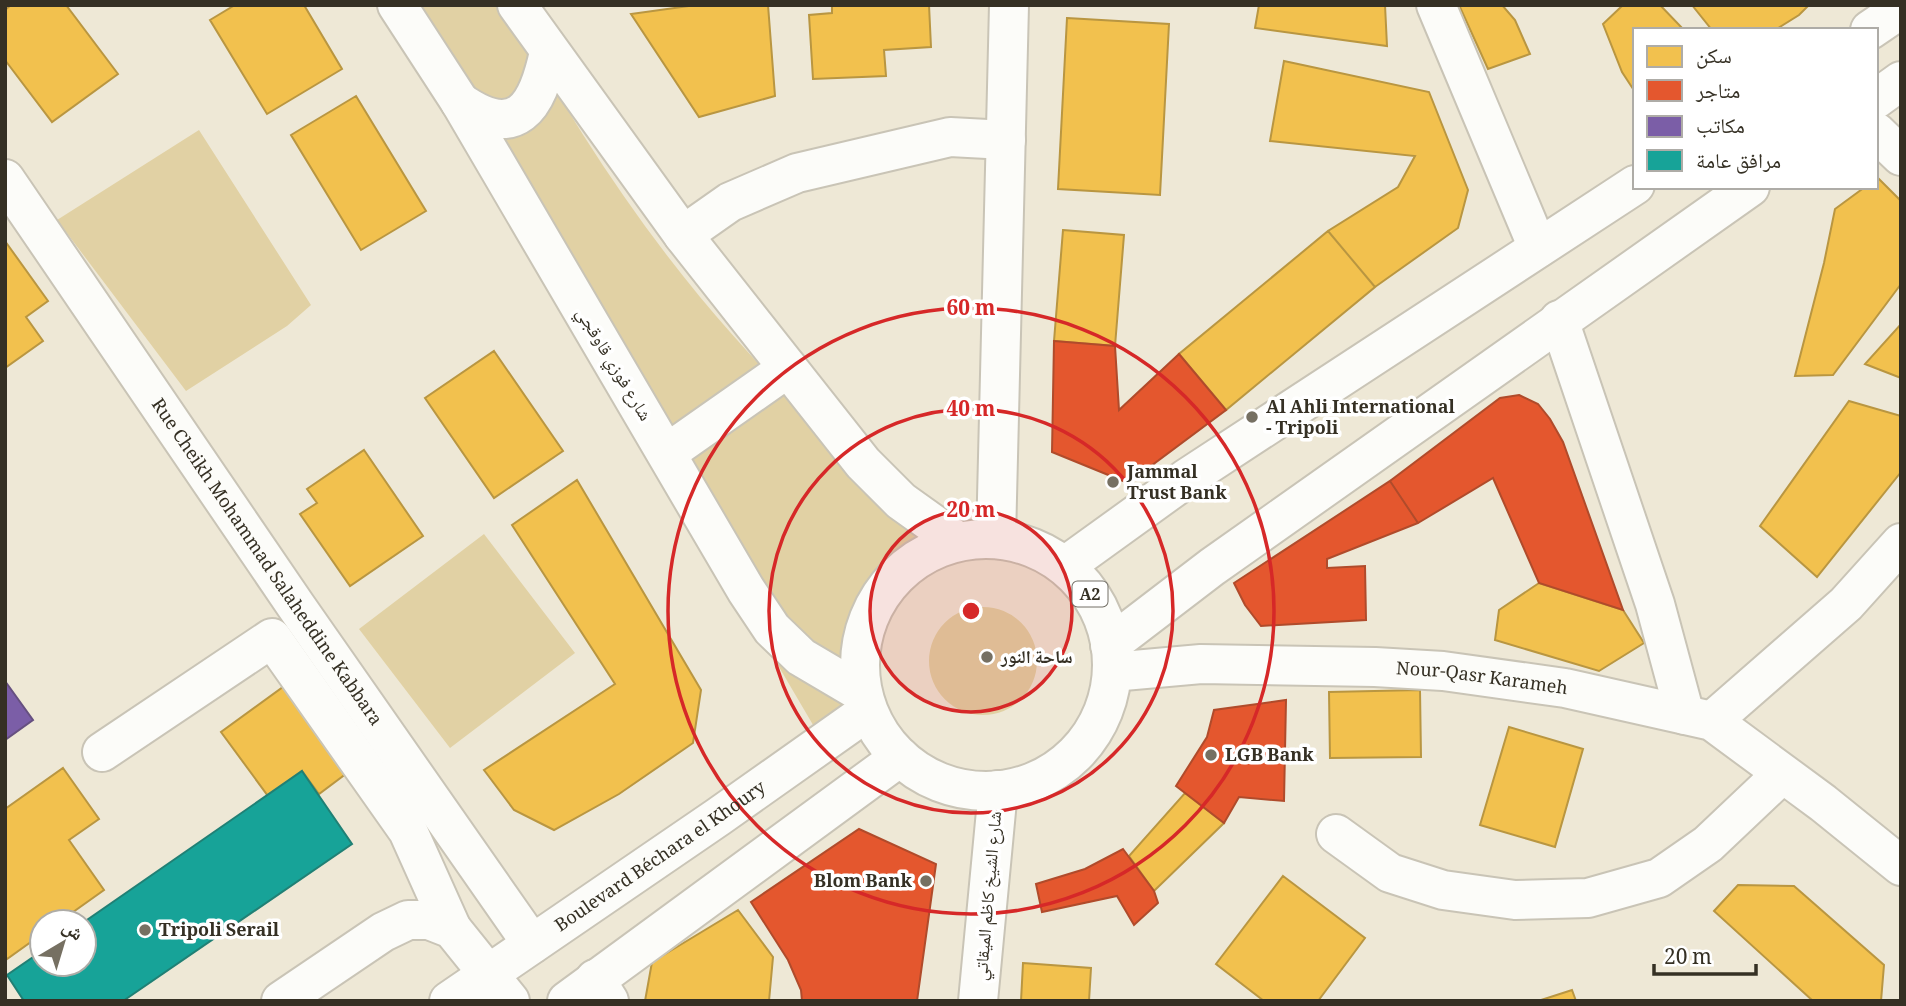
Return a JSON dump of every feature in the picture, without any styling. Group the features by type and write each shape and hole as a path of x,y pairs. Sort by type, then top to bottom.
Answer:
{"main road":[{"name":"شارع فوزي قاوقجي","path":"397,5 460,102 746,590 772,629 802,657 865,702"},
{"path":"517,5 683,235 863,463 901,501 957,541"},
{"path":"996,539 1009,5"},
{"path":"1436,5 1538,248"},
{"path":"1873,28 1901,9"},
{"path":"460,102 480,116 494,120 518,115 531,105 540,91 549,52"},
{"path":"1878,98 1901,81"},
{"path":"1878,134 1901,156"},
{"path":"683,235 730,202 797,173 950,137 1006,140"},
{"name":"Rue Cheikh Mohammad Salaheddine Kabbara","path":"5,178 296,606 531,944"},
{"name":"A2","path":"1065,566 1187,478 1633,186"},
{"path":"1111,658 1212,567 1747,189"},
{"path":"1559,320 1655,604 1698,718 1846,604 1901,543"},
{"path":"667,453 788,368"},
{"name":"A2","path":"996,539 1032,547 1065,566 1090,594 1103,618 1111,658 1105,707 1089,738 1064,764 1033,782 998,790 962,789 929,778 900,757 881,736 865,702 860,653 869,615 890,581 921,556 957,541 996,539"},
{"path":"102,752 272,638 408,831 452,929 499,987"},
{"name":"Nour-Qasr Karameh","path":"1111,658 1201,664 1443,671 1565,688 1698,718 1823,803 1901,866"},
{"name":"Boulevard Béchara el Khoury","path":"449,1001 499,987 531,944 718,817 865,702"},
{"path":"590,994 900,757"},
{"path":"1336,834 1390,873 1443,890 1515,900 1588,898 1659,878 1708,844 1782,774"},
{"name":"شارع الشيخ كاظم الميقاتي","path":"978,1001 998,790"},
{"path":"281,1001 383,932 408,920 429,920 452,929"}],"shaded area":[{"path":"390,5 507,5 596,156 672,263 755,360 928,540 888,597 860,670 836,764"},
{"path":"199,130 311,305 287,326 186,391 57,220"},
{"path":"484,534 575,653 450,748 359,629"},
{"path":"983,607 1004,611 1021,623 1033,640 1037,661 1033,682 1021,699 1004,711 983,715 962,711 945,699 933,682 929,661 933,640 945,623 962,611"}],"building: سكن":[{"path":"11,5 66,5 118,74 52,122 5,60 5,10"},
{"path":"235,5 304,5 342,69 267,114 210,20"},
{"path":"696,5 768,5 775,96 699,117 631,14"},
{"path":"832,5 929,5 931,47 884,50 886,76 813,79 809,15 832,13"},
{"path":"1259,5 1385,5 1387,46 1255,28"},
{"path":"1459,5 1502,5 1515,20 1530,54 1488,69"},
{"path":"1623,5 1660,5 1682,28 1633,28 1633,89 1622,72 1603,24"},
{"path":"1692,5 1809,5 1778,28 1710,28"},
{"path":"1067,18 1169,24 1160,195 1058,189"},
{"path":"1284,61 1429,92 1468,190 1458,228 1375,287 1328,231 1398,187 1415,156 1270,141"},
{"path":"356,96 426,211 361,250 291,135"},
{"path":"1878,178 1901,201 1901,284 1833,375 1795,376 1824,263 1835,209 1862,189 1878,189"},
{"path":"1063,230 1124,235 1115,346 1054,341"},
{"path":"1328,231 1375,287 1226,410 1179,354"},
{"path":"5,241 48,301 26,317 43,341 5,368"},
{"path":"1901,324 1901,378 1865,364"},
{"path":"494,351 563,451 494,498 425,398"},
{"path":"1849,401 1901,416 1901,472 1817,577 1760,526"},
{"path":"364,450 423,536 350,586 300,514 317,503 307,489"},
{"path":"577,480 701,690 693,743 619,794 554,830 514,810 484,770 615,684 512,525"},
{"path":"1539,583 1623,610 1644,643 1599,671 1495,640 1499,610"},
{"path":"283,687 347,773 319,794 302,771 268,796 221,732"},
{"path":"1420,690 1421,757 1330,758 1329,692"},
{"path":"1509,727 1583,749 1555,847 1480,825"},
{"path":"63,768 99,819 69,840 104,890 79,908 28,908 28,944 7,959 5,956 5,809"},
{"path":"1185,793 1224,823 1154,891 1129,856"},
{"path":"1283,876 1365,938 1318,1001 1264,1001 1216,964"},
{"path":"1738,885 1794,886 1884,965 1881,1001 1813,1001 1714,911"},
{"path":"738,910 773,957 769,1001 645,1001 652,962"},
{"path":"1023,963 1091,968 1089,1001 1021,1001"},
{"path":"1572,990 1576,1001 1538,1001"}],"building: متاجر":[{"path":"1054,341 1115,346 1119,410 1179,354 1226,410 1128,483 1052,452"},
{"path":"1519,395 1538,404 1563,442 1623,610 1539,583 1493,478 1418,523 1390,481 1500,398"},
{"path":"1390,481 1418,523 1327,559 1327,568 1365,566 1366,620 1261,626 1245,605 1234,583"},
{"path":"1286,700 1284,801 1239,797 1224,823 1176,786 1207,737 1214,710"},
{"path":"859,829 936,864 917,1001 802,1001 801,990 788,960 751,902"},
{"path":"1123,849 1154,891 1158,903 1134,925 1117,896 1042,912 1036,884 1085,869"}],"building: مكاتب":[{"path":"5,681 33,720 5,740"}],"building: مرافق عامة":[{"path":"302,771 352,844 123,1001 24,1001 7,975 28,961 28,978 98,978 98,912"}],"place":[{"name":"Al Ahli International - Tripoli","path":"1252,417"},
{"name":"Jammal Trust Bank","path":"1113,482"},
{"name":"ساحة النور","path":"987,657"},
{"name":"LGB Bank","path":"1211,755"},
{"name":"Blom Bank","path":"926,881"},
{"name":"Tripoli Serail","path":"145,930"}]}
